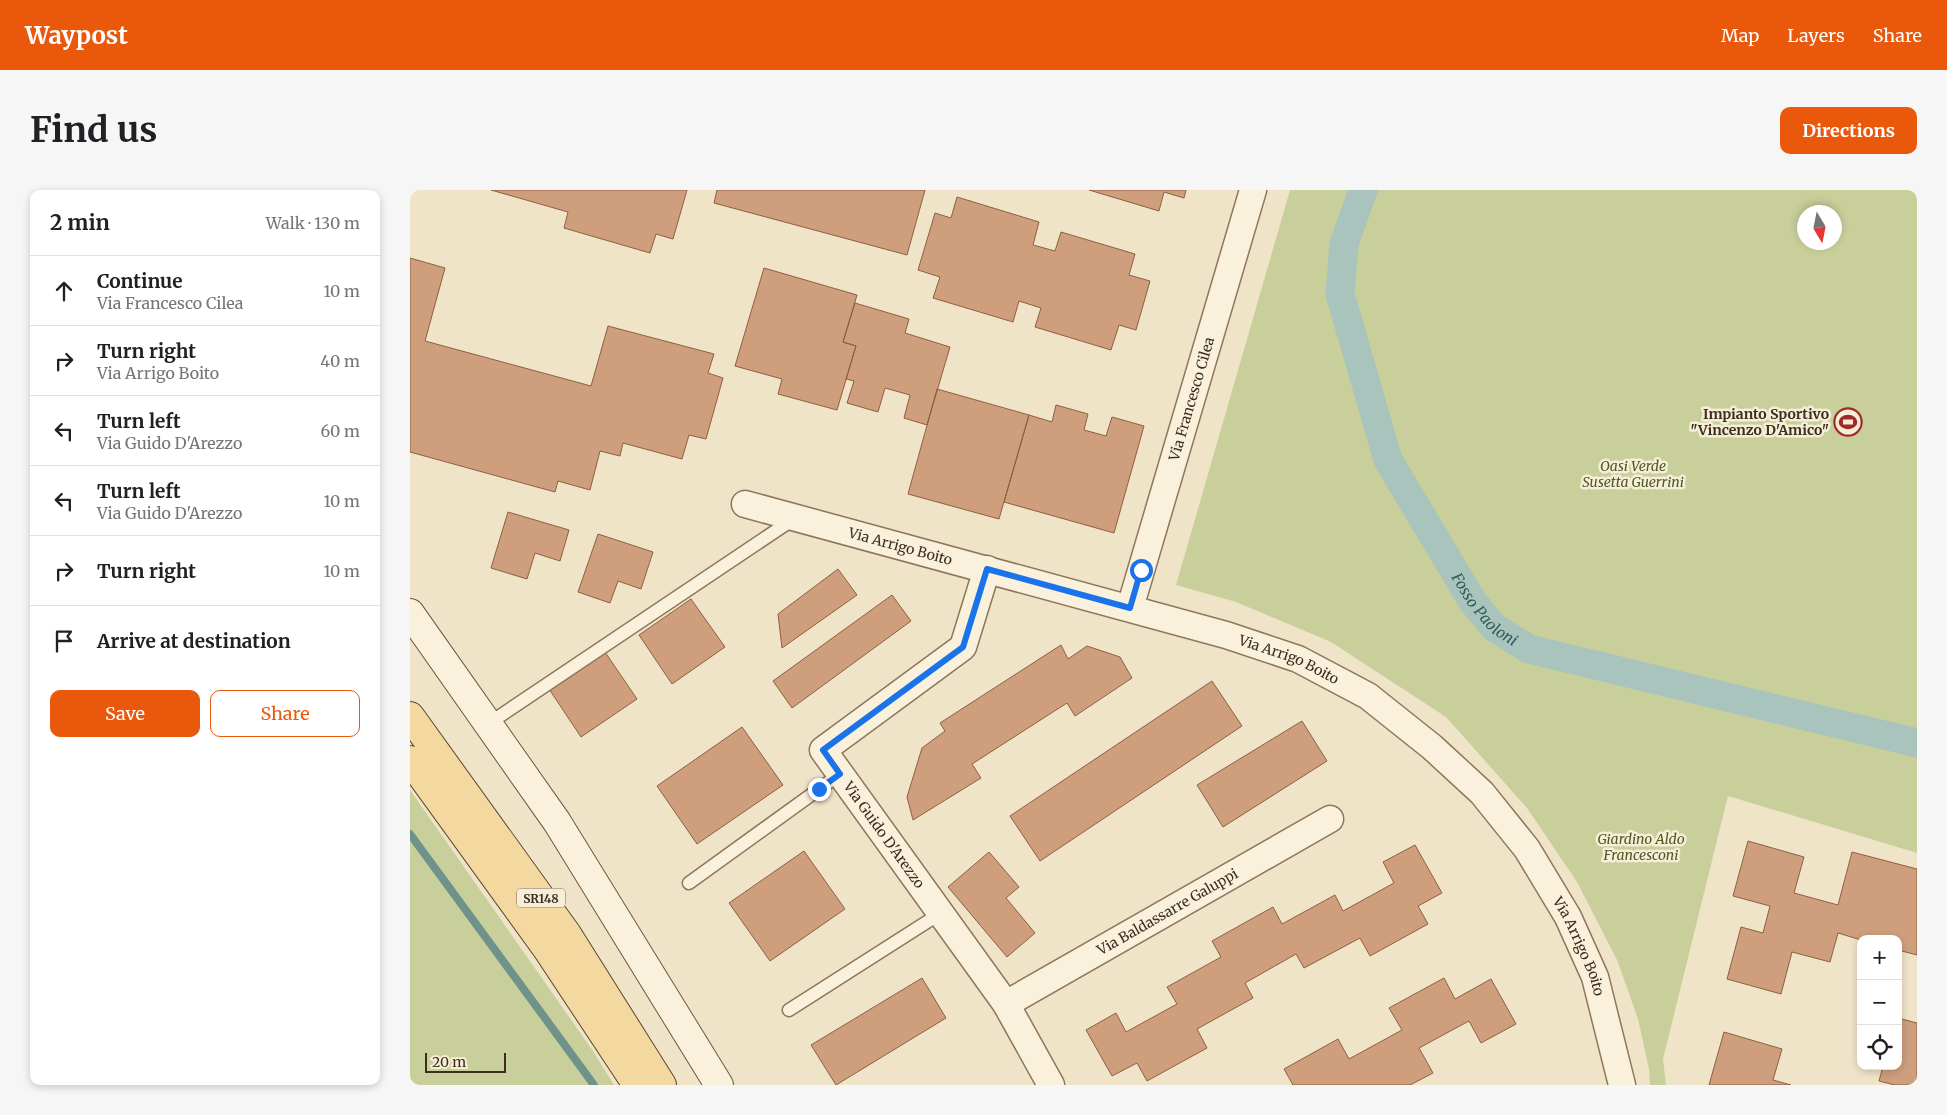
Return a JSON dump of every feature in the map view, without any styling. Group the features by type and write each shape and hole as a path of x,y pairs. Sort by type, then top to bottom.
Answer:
{"main road":[{"name":"SR148","path":"410,716 567,934 662,1085"},
{"name":"SR148","path":"410,760 546,949 637,1085"}],"street":[{"name":"Via Francesco Cilea","path":"1130,608 1253,190"},
{"name":"Via Arrigo Boito","path":"745,504 1226,635 1298,659 1368,696 1432,747 1482,793 1527,850 1568,917 1595,977 1622,1085"},
{"name":"Via Guido D'Arezzo","path":"987,569 963,647 823,750 1006,1004 1051,1085"},
{"path":"410,613 557,822 719,1085"},
{"name":"Via Baldassarre Galuppi","path":"1006,1004 1330,819"}],"lane":[{"path":"488,724 794,518"},
{"path":"689,883 840,774"},
{"path":"789,1010 941,913"}],"green space":[{"name":"Oasi Verde Susetta Guerrini","path":"1290,190 1917,190 1917,853 1728,796 1663,1059 1666,1085 1650,1085 1649,1069 1638,1019 1617,960 1577,882 1527,808 1446,717 1331,642 1236,602 1176,585"},
{"path":"410,790 593,1051 614,1085 410,1085"}],"building":[{"path":"491,190 687,190 673,239 656,234 650,253 564,228 568,212"},
{"path":"717,190 925,190 907,255 714,203"},
{"path":"1089,190 1186,190 1184,198 1164,192 1159,211"},
{"path":"957,197 1039,222 1033,245 1055,251 1061,232 1135,254 1129,275 1150,281 1136,330 1119,325 1111,350 1035,327 1041,308 1019,301 1013,322 933,298 940,277 918,270 935,213 951,218"},
{"path":"410,258 445,268 425,341 591,386 608,326 714,354 708,373 723,378 706,439 689,435 682,459 623,443 620,456 600,451 590,490 558,481 555,492 410,452"},
{"path":"764,268 857,295 843,342 856,346 837,410 778,394 782,379 735,366"},
{"path":"855,303 909,319 905,333 950,347 927,425 904,418 910,395 885,388 878,412 847,403 854,381 846,379 856,346 843,342"},
{"path":"937,389 1029,415 999,519 908,494"},
{"path":"1056,405 1088,414 1084,430 1106,436 1112,417 1144,426 1114,533 1004,502 1029,415 1052,422"},
{"path":"508,512 569,530 560,561 535,553 527,579 491,568"},
{"path":"598,534 653,552 641,589 618,581 610,603 578,592"},
{"path":"838,569 857,595 782,648 778,614"},
{"path":"892,595 911,621 792,708 773,681"},
{"path":"691,599 725,647 672,684 639,635"},
{"path":"1061,645 1068,659 1087,646 1120,657 1132,678 1075,716 1067,703 972,764 981,778 913,820 907,797 922,748 945,731 940,723"},
{"path":"605,652 637,699 581,737 549,689"},
{"path":"1212,681 1242,726 1040,861 1010,816"},
{"path":"1302,721 1327,761 1223,827 1197,785"},
{"path":"742,727 783,785 697,844 657,786"},
{"path":"1748,841 1804,857 1794,893 1838,905 1852,852 1917,869 1917,955 1902,951 1902,935 1857,935 1857,939 1838,933 1830,962 1792,952 1781,994 1727,979 1741,927 1763,933 1770,906 1733,896"},
{"path":"1415,845 1442,893 1418,906 1428,924 1370,956 1360,938 1304,968 1296,954 1245,983 1253,998 1197,1029 1207,1048 1147,1081 1137,1063 1112,1076 1086,1030 1116,1013 1126,1032 1177,1004 1167,987 1221,957 1212,941 1273,907 1282,924 1335,895 1343,911 1394,883 1383,862"},
{"path":"804,851 845,909 770,961 729,903"},
{"path":"989,852 1019,887 1006,898 1035,933 1007,957 948,887"},
{"path":"922,978 946,1018 836,1085 811,1045"},
{"path":"1444,978 1455,999 1491,979 1516,1024 1481,1043 1469,1021 1419,1048 1433,1073 1410,1085 1293,1085 1284,1069 1338,1039 1349,1059 1402,1030 1389,1008"},
{"path":"1902,1019 1917,1023 1917,1085 1895,1085 1879,1081 1882,1070 1902,1070"},
{"path":"1724,1032 1782,1049 1773,1080 1791,1085 1709,1085"}],"waterway":[{"name":"Fosso Paoloni","path":"1363,190 1344,244 1340,294 1388,460 1473,602 1495,628 1529,649 1917,743"},
{"path":"410,834 594,1085"}],"place":[{"name":"Impianto Sportivo \"Vincenzo D'Amico\"","path":"1848,422"}],"route":[{"path":"819,789 840,774 823,750 963,647 987,569 1130,608 1141,570"}],"park label":[{"name":"Giardino Aldo Francesconi","path":"1641,848"}]}
